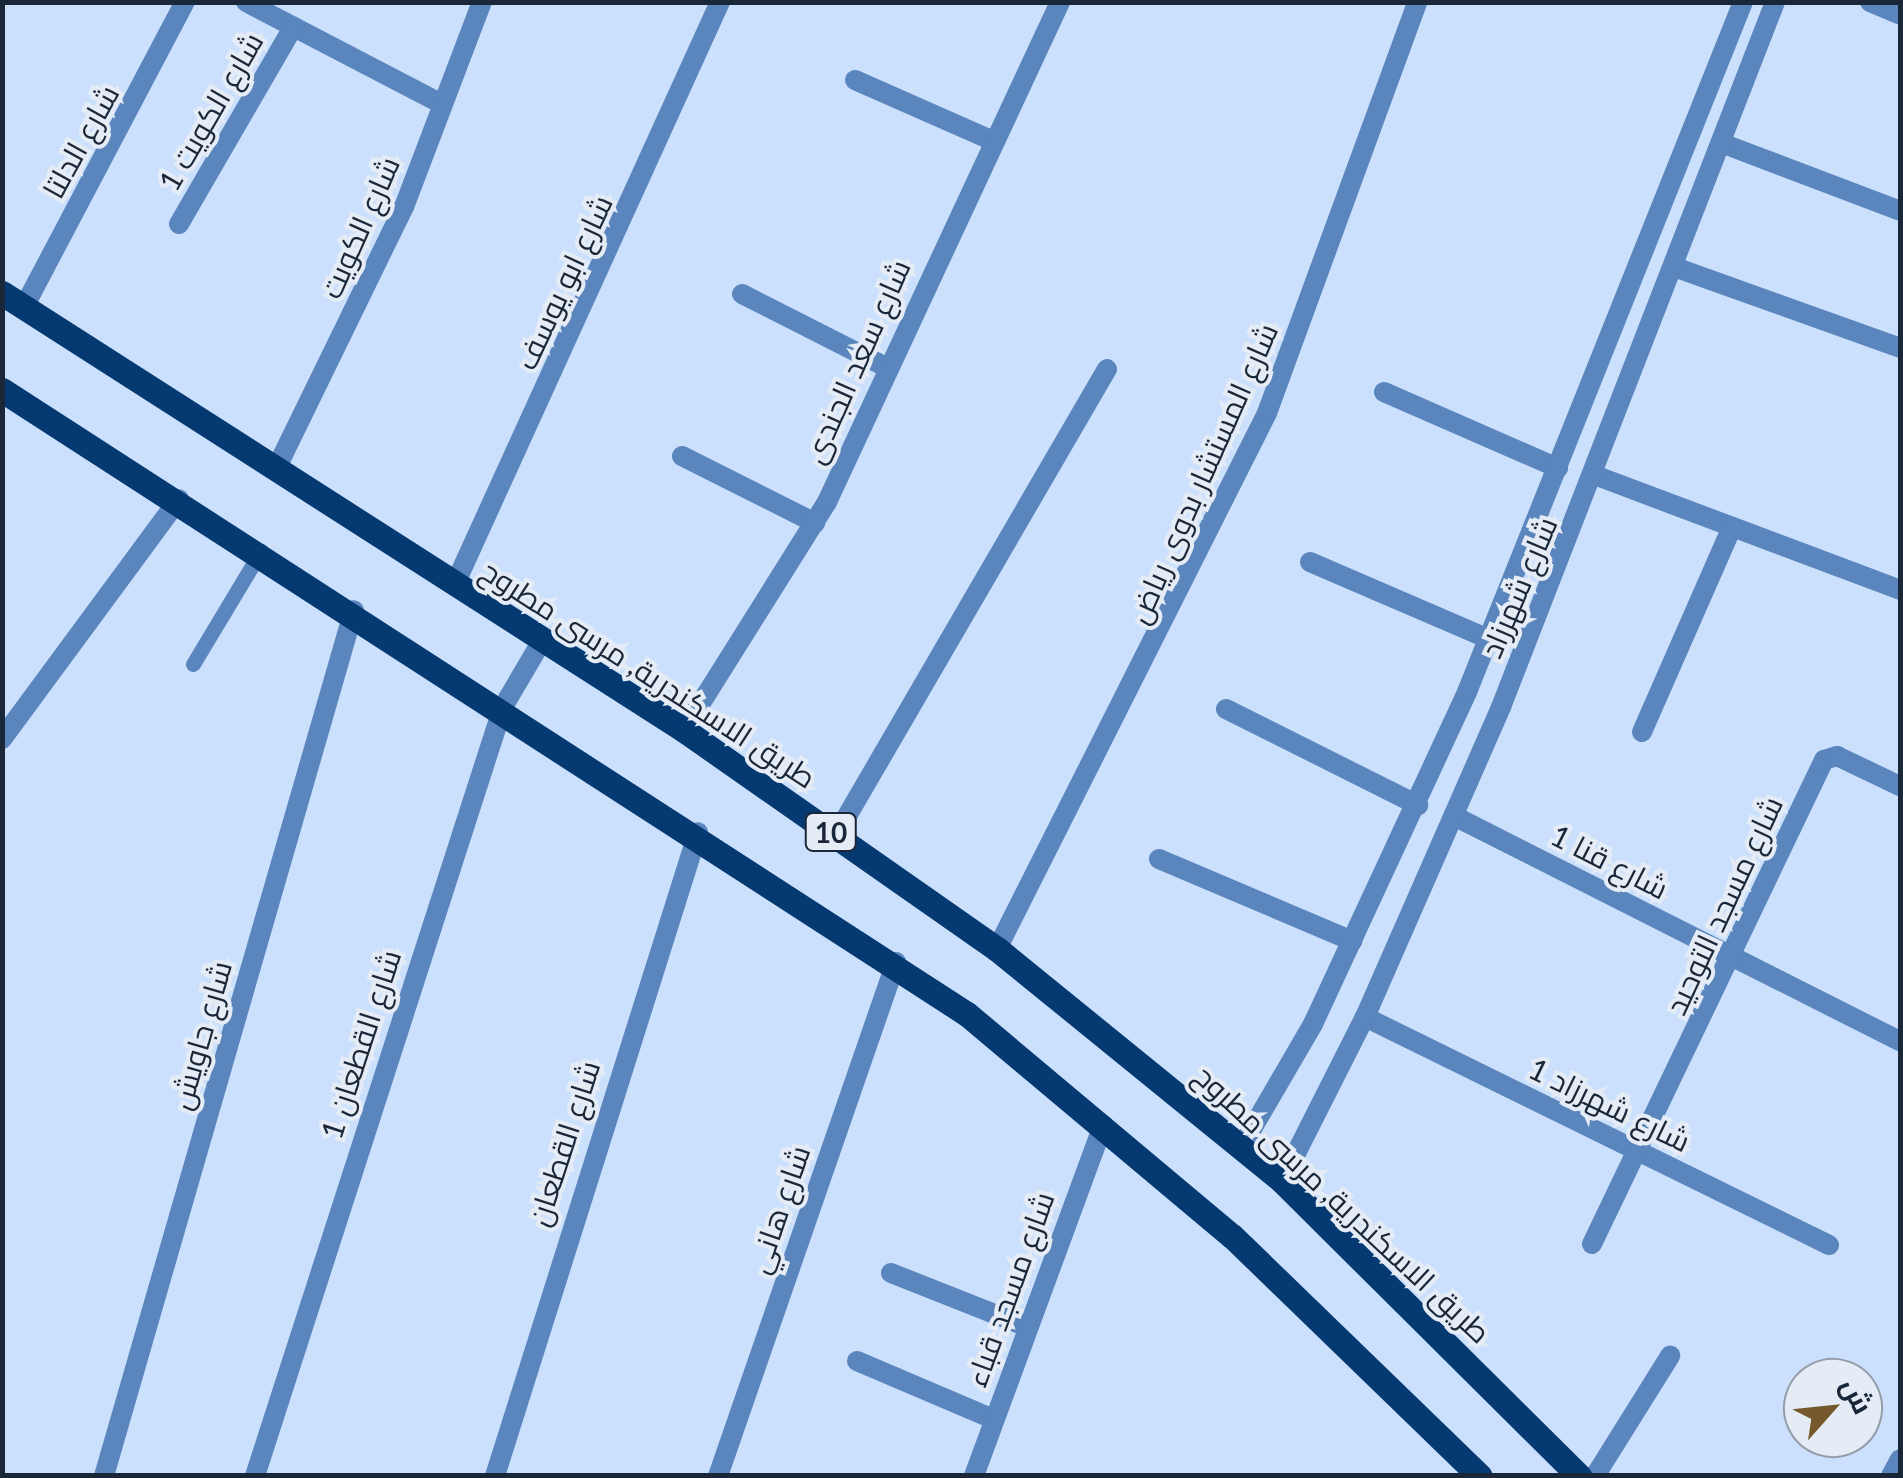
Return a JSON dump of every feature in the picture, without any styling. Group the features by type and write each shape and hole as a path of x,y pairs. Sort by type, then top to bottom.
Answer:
{"main road":[{"name":"طريق الاسكندرية, مرسى مطروح","path":"13,300 684,730 998,949 1282,1180 1579,1476"},
{"name":"10","path":"2,390 180,498 896,962 1103,1125 1357,1351 1480,1476"}],"street":[{"name":"شارع الدلتا","path":"13,300 186,2"},
{"path":"246,2 442,104"},
{"name":"شارع الكويت","path":"276,469 404,207 482,2"},
{"name":"شارع ابو يوسف","path":"455,584 720,2"},
{"name":"شارع سعد الجندى","path":"684,730 815,523 991,140 1060,2"},
{"name":"شارع المستشار بدوى رياض","path":"998,949 1259,430 1418,2"},
{"name":"شارع شهرزاد","path":"1242,1146 1352,940 1418,804 1489,639 1742,2"},
{"name":"شارع شهرزاد","path":"1282,1180 1365,1017 1597,476 1775,2"},
{"path":"1870,2 1900,14"},
{"name":"شارع الكويت 1","path":"179,224 293,27"},
{"path":"855,80 991,140"},
{"path":"1724,144 1900,211"},
{"path":"1677,268 1900,348"},
{"path":"742,294 886,367"},
{"path":"836,835 1107,369"},
{"path":"1384,392 1558,468"},
{"path":"682,456 815,523"},
{"path":"1597,476 1900,589"},
{"path":"2,739 180,498"},
{"path":"1642,732 1732,527"},
{"path":"1310,562 1489,639"},
{"name":"شارع جاويش","path":"104,1476 354,610"},
{"name":"شارع القطعان 1","path":"255,1476 503,707 543,640"},
{"path":"1226,709 1418,804"},
{"name":"شارع مسجد التوحيد","path":"1592,1244 1734,957 1824,760 1836,756 1900,786"},
{"name":"شارع قنا 1","path":"1454,816 1900,1041"},
{"name":"شارع القطعان","path":"495,1476 698,832"},
{"path":"1159,859 1352,940"},
{"name":"شارع هاني","path":"718,1476 896,962"},
{"name":"شارع شهرزاد 1","path":"1365,1017 1829,1245"},
{"name":"شارع مسجد قباء","path":"974,1476 1025,1326 1103,1125"},
{"path":"890,1272 1025,1326"},
{"path":"1595,1476 1670,1356"},
{"path":"857,1360 993,1419"},
{"path":"1891,1476 1900,1459"}],"lane":[{"path":"194,664 260,551"}]}
